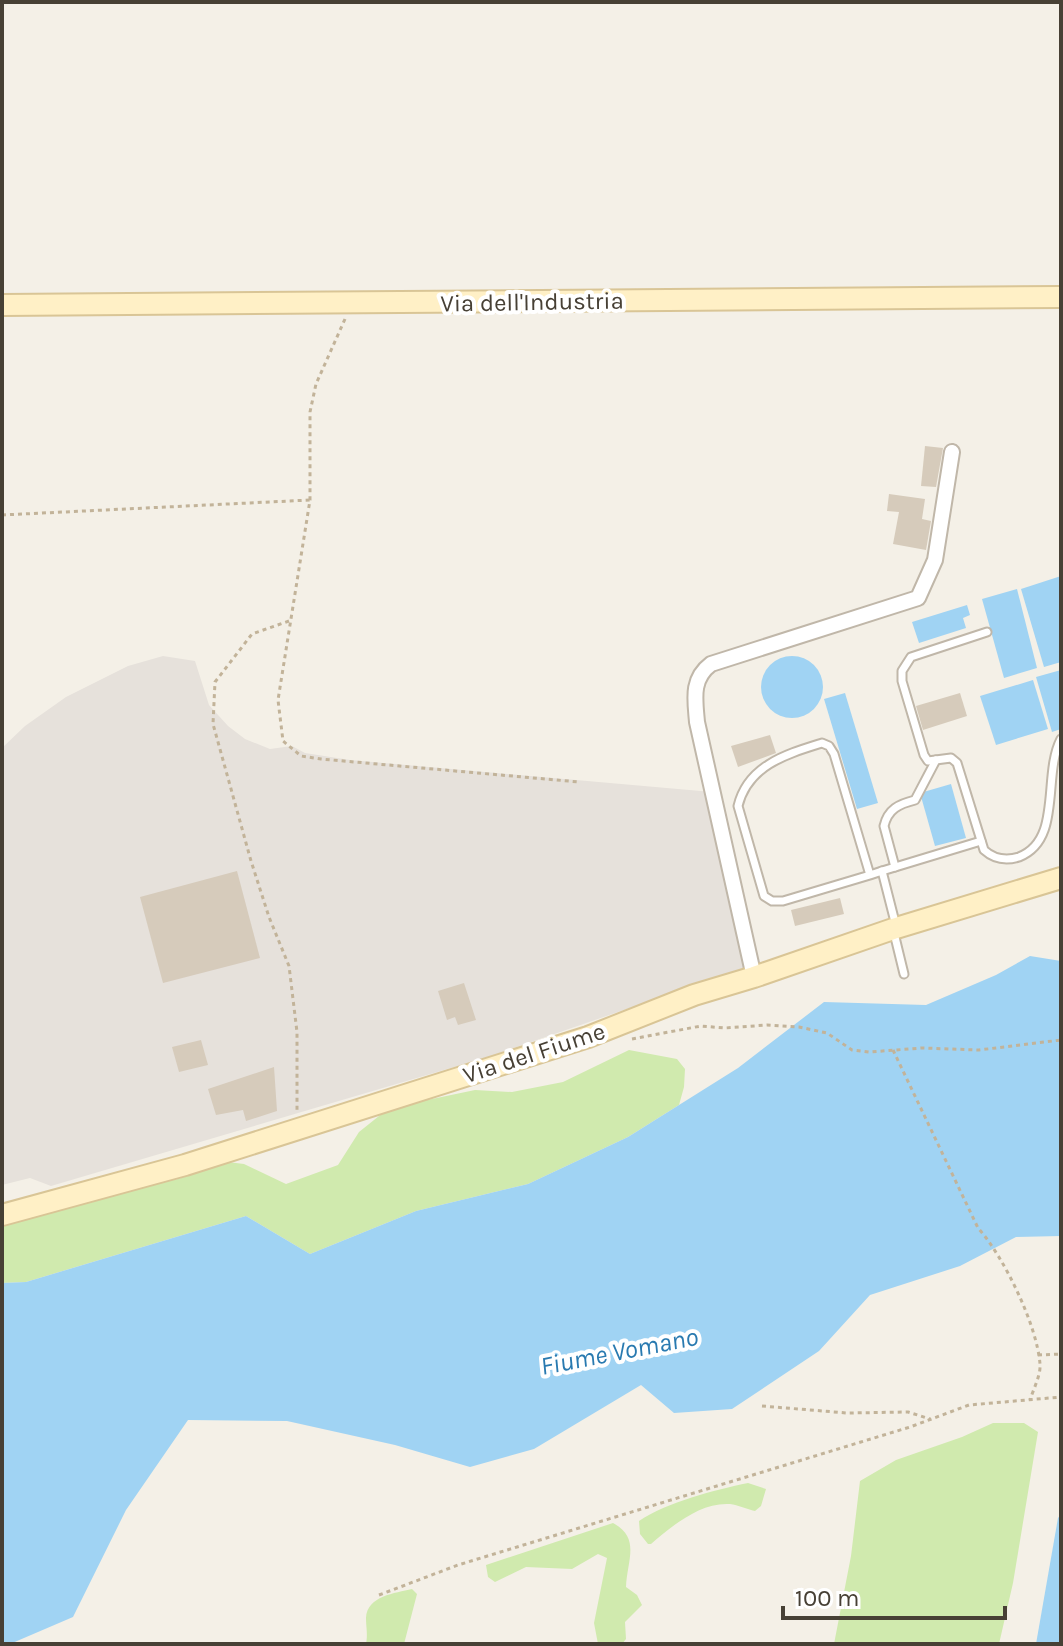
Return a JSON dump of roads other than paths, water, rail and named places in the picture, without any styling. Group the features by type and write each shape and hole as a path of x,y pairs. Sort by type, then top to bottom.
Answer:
{"street":[{"name":"Via dell'Industria","path":"2,305 1061,297"},
{"path":"754,977 697,722 696,683 702,671 711,664 918,598 935,560 952,452"},
{"name":"Via del Fiume","path":"2,1215 185,1165 588,1037 694,995 895,928 1061,878"}],"lane":[{"path":"987,632 911,657 902,671 902,681 924,755 928,761 951,758 957,763 984,850 991,856 1002,859 1023,855 1042,842 1054,803 1056,751 1061,739"},
{"path":"870,875 829,746 822,743 778,757 761,769 748,785 738,806 764,896 772,901 783,901 870,875 981,841"},
{"path":"895,867 884,826 886,819 894,807 915,800 936,760"},
{"path":"882,871 904,974"}],"water":[{"path":"1061,576 1061,662 1044,667 1021,589"},
{"path":"1017,589 1037,668 1004,678 982,599"},
{"path":"967,605 970,615 963,618 966,628 919,643 912,622"},
{"path":"792,656 814,665 823,687 814,709 792,718 770,709 761,687 770,665"},
{"path":"1061,670 1061,729 1052,732 1036,677"},
{"path":"1033,680 1048,729 996,745 980,696"},
{"path":"845,693 878,803 857,809 824,699"},
{"path":"951,784 966,838 935,846 920,793"},
{"name":"Fiume Vomano","path":"1030,956 1061,961 1061,1236 1016,1237 960,1266 870,1295 819,1351 732,1409 674,1413 641,1385 534,1449 470,1467 395,1445 287,1421 188,1420 126,1510 73,1617 10,1644 2,1644 2,1283 26,1282 246,1216 310,1254 416,1211 528,1184 628,1137 738,1068 824,1002 926,1005 996,975"},
{"path":"1061,1514 1061,1640 1059,1644 1036,1644 1058,1518"}]}
